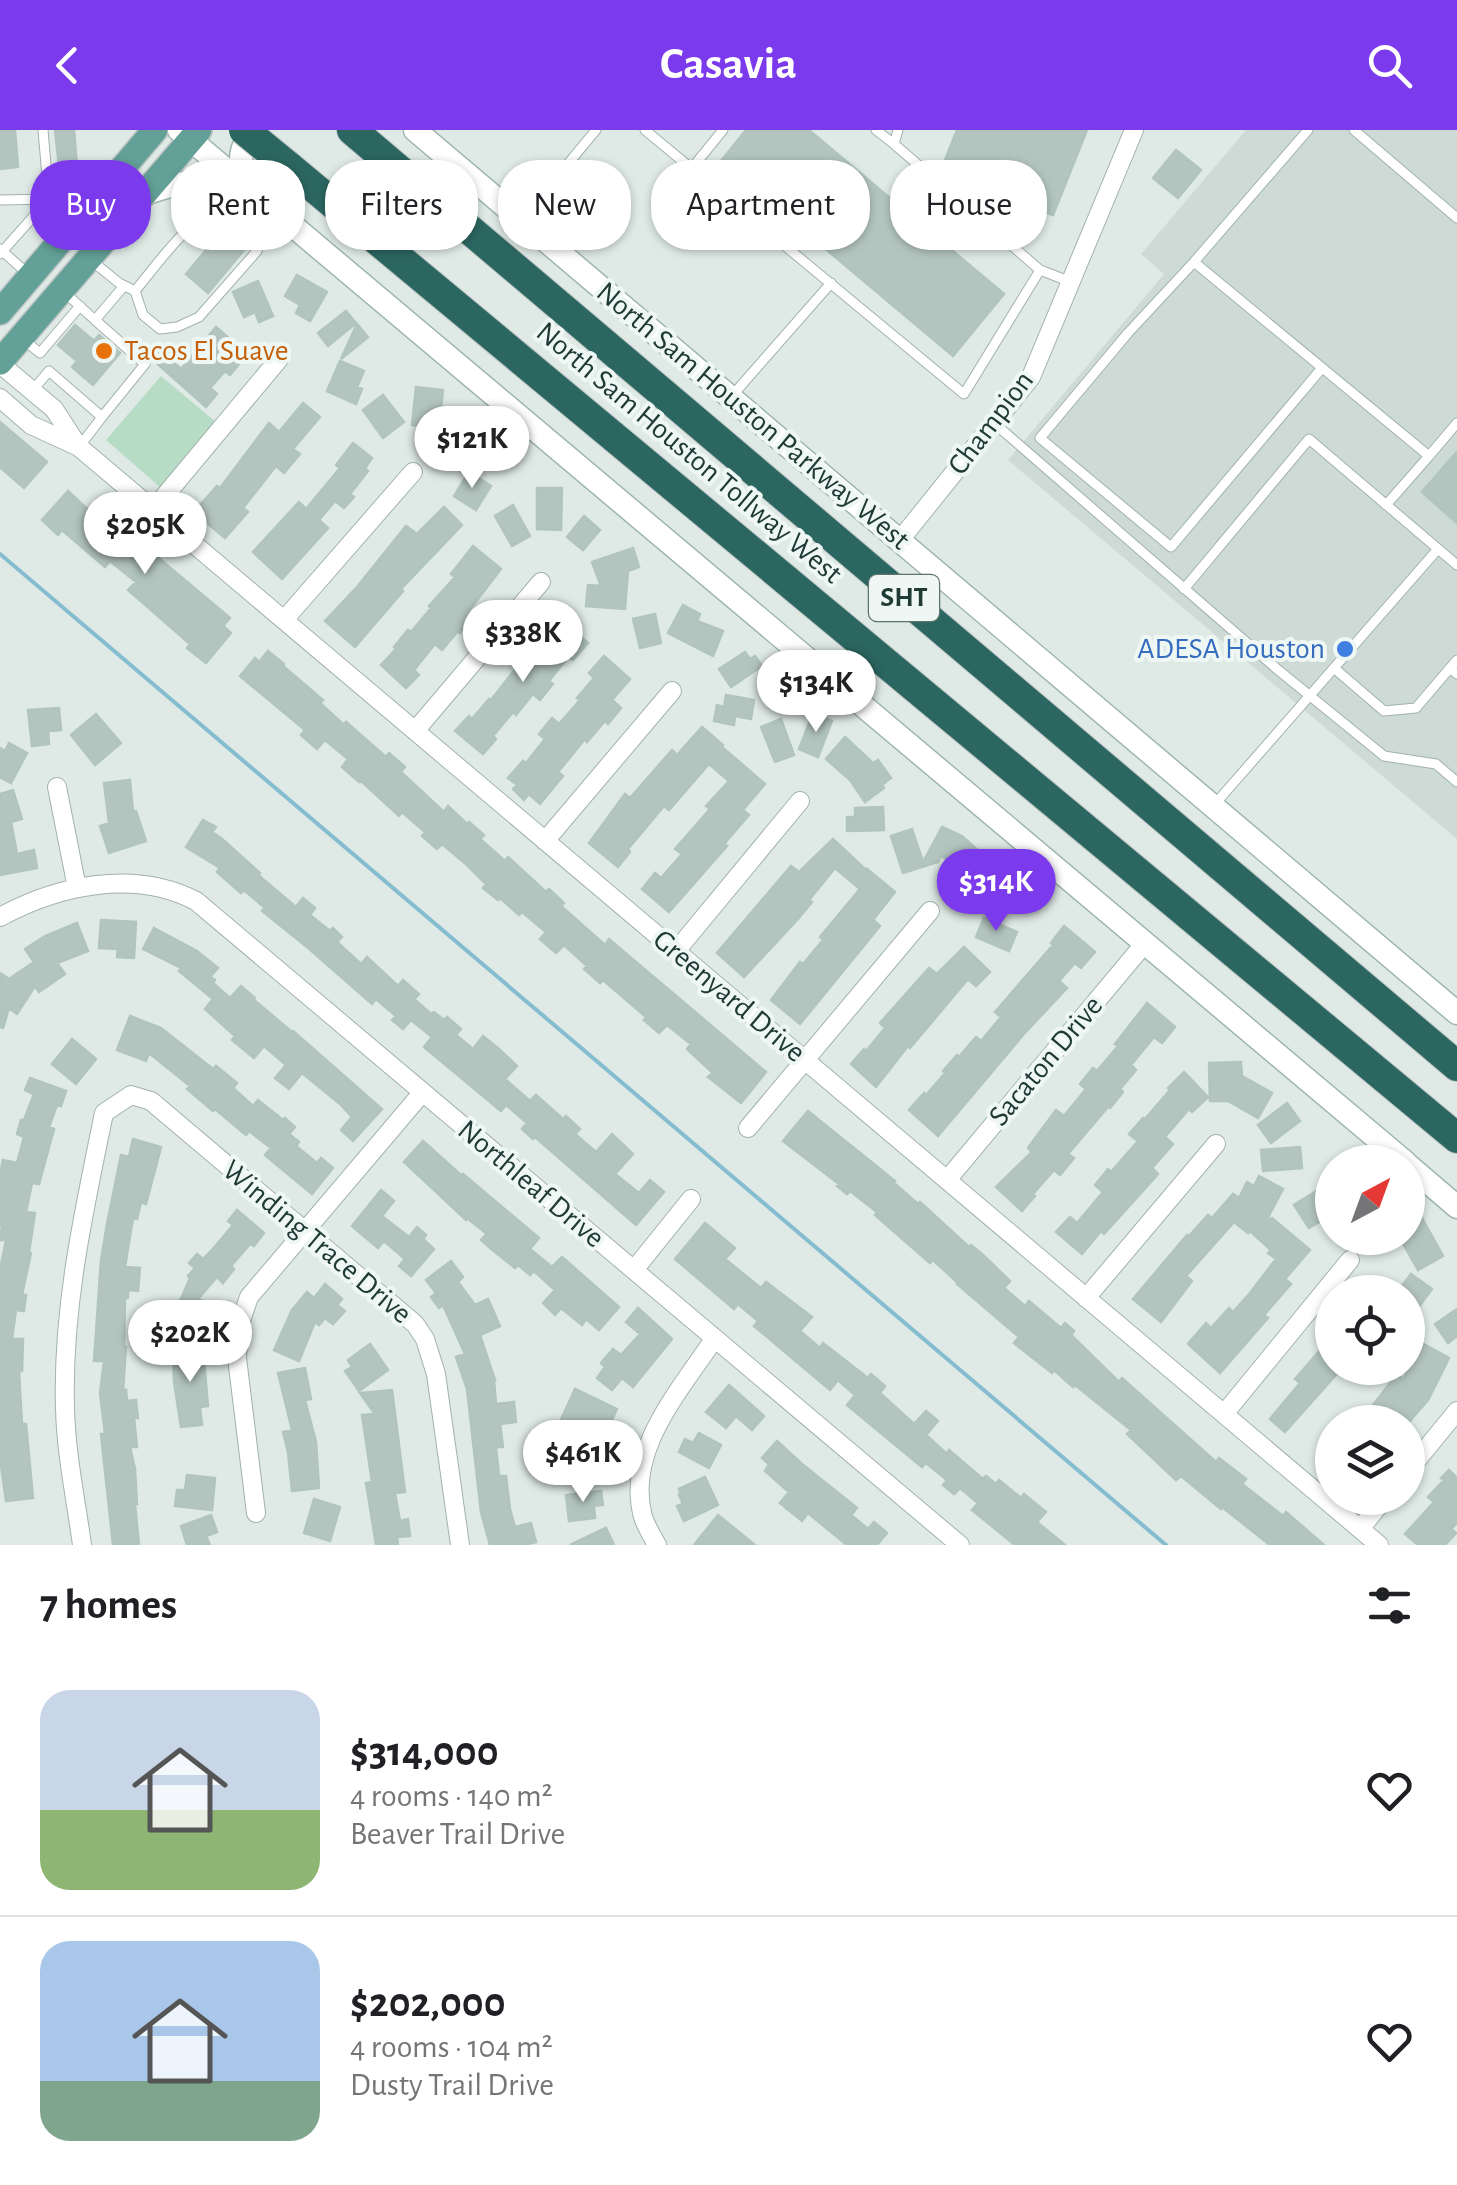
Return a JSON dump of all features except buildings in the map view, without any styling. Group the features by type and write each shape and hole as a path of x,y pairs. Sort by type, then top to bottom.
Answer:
{"highway":[{"name":"North Sam Houston Tollway West","path":"244,130 1457,1138"},
{"name":"North Sam Houston Tollway West","path":"352,130 1457,1066"}],"main road":[{"path":"121,160 127,130"},
{"path":"129,160 155,130"},
{"path":"242,160 242,144 254,130"},
{"name":"North Sam Houston Parkway West","path":"415,130 498,200"},
{"path":"151,185 190,133 219,160"},
{"path":"305,236 1384,1145"},
{"path":"0,312 52,250"},
{"path":"0,363 30,345 71,298 96,250"},
{"name":"North Sam Houston Parkway West","path":"556,250 1457,1012"},
{"path":"1425,1180 1457,1206"}],"street":[{"name":"Champion","path":"900,540 1031,377 1134,130"},
{"path":"153,510 279,359"},
{"name":"Greenyard Drive","path":"0,363 54,410 78,447"},
{"name":"Greenyard Drive","path":"0,398 30,425 78,447 1379,1545"},
{"path":"284,620 414,472"},
{"path":"415,731 541,582"},
{"path":"545,841 672,691"},
{"path":"57,787 77,888"},
{"path":"676,951 800,801"},
{"name":"Northleaf Drive","path":"0,918 26,903 77,888 114,883 144,884 180,893 196,902 960,1545"},
{"path":"748,1128 930,911"},
{"name":"Sacaton Drive","path":"947,1180 1146,943"},
{"path":"256,1514 237,1358 238,1326 249,1297 422,1093"},
{"name":"Winding Trace Drive","path":"82,1545 65,1411 74,1263 104,1113 131,1096 152,1101 415,1324 425,1339 436,1374 460,1545"},
{"path":"1086,1298 1216,1144"},
{"path":"634,1270 691,1199"},
{"path":"1224,1414 1350,1260"},
{"path":"657,1545 644,1520 641,1504 646,1454 659,1422 714,1339"},
{"path":"1425,1450 1457,1411"},
{"path":"1360,1529 1371,1515"}],"lane":[{"path":"43,130 46,160"},
{"path":"571,160 596,130"},
{"path":"645,130 682,160"},
{"path":"699,160 723,130"},
{"path":"876,130 1040,270 1071,282"},
{"path":"894,144 898,130"},
{"path":"1308,130 1040,438 1171,547 1322,368"},
{"path":"1354,130 1457,218"},
{"path":"0,200 30,199"},
{"path":"30,220 1,252 30,276"},
{"path":"135,290 171,250"},
{"path":"135,290 143,315 160,329 177,327 199,317 257,250"},
{"path":"790,250 964,394 1040,270"},
{"path":"89,258 135,290"},
{"path":"1194,262 1430,456"},
{"path":"731,398 830,284"},
{"path":"95,320 124,286"},
{"path":"71,298 146,364 78,447"},
{"path":"30,345 49,371 102,417"},
{"path":"32,391 49,371"},
{"path":"994,423 1384,756 1436,764 1457,782"},
{"path":"1386,505 1457,423"},
{"path":"1184,589 1309,440 1457,565"},
{"path":"1213,806 1438,549"},
{"path":"1334,668 1384,711 1416,708 1455,667"}],"shaded area":[{"name":"ADESA Houston","path":"1246,130 1457,130 1457,839 1008,460 1164,274 1141,254"}],"green space":[{"path":"161,376 217,423 161,488 106,440"}],"waterway":[{"path":"0,554 1166,1545"}],"place":[{"name":"Tacos El Suave","path":"104,351"},
{"name":"ADESA Houston","path":"1345,649"}]}
